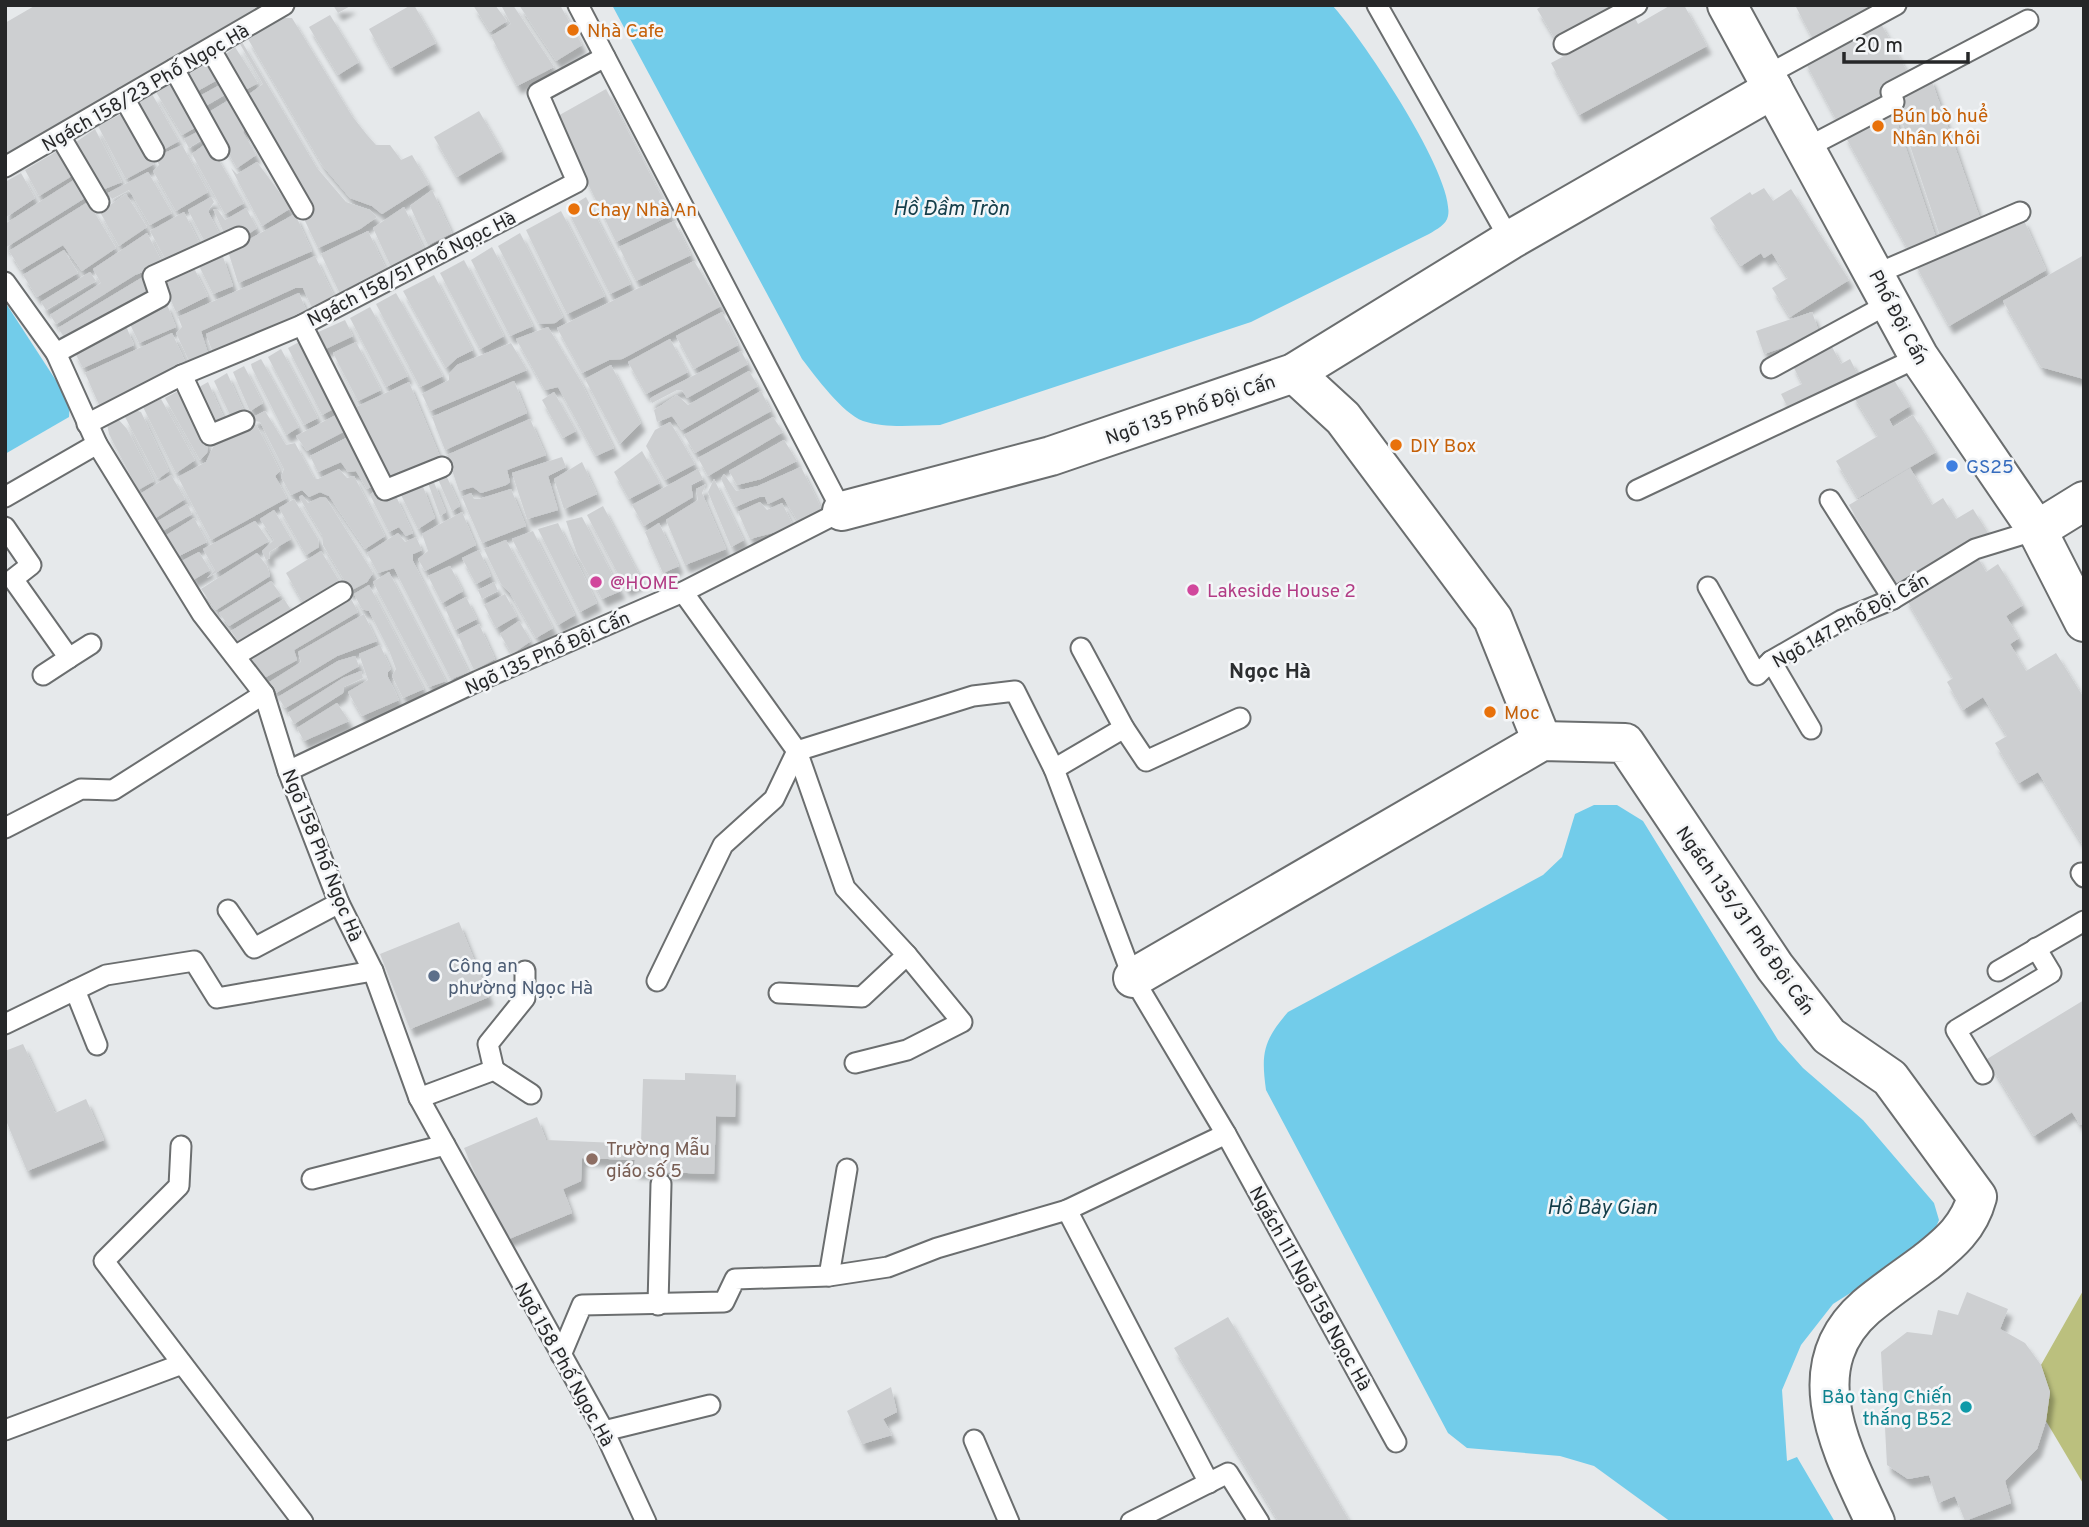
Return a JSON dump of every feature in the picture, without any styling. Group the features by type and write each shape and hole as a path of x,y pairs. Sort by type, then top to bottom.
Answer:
{"street":[{"name":"Phố Đội Cấn","path":"1727,5 1919,357 2037,530 2084,622"},
{"name":"Ngõ 135 Phố Đội Cấn","path":"842,511 1051,456 1294,373 1770,82"},
{"path":"1133,978 1542,741 1493,619 1343,418 1294,373"},
{"path":"2037,530 2084,501"},
{"name":"Ngách 135/31 Phố Đội Cấn","path":"1542,741 1625,743 1774,967 1829,1036 1890,1078 1977,1197 1971,1218 1946,1246 1865,1308 1836,1347 1828,1398 1840,1448 1875,1522"}],"lane":[{"name":"Ngách 158/23 Phố Ngọc Hà","path":"5,167 211,50 284,5"},
{"path":"578,5 842,511"},
{"path":"1377,5 1510,240"},
{"path":"1564,44 1637,5"},
{"path":"1770,82 1896,5"},
{"path":"1806,148 1894,102 1891,92 2028,20"},
{"path":"211,50 303,209"},
{"name":"Ngách 158/51 Phố Ngọc Hà","path":"87,424 182,375 302,325 577,182 538,93 605,57"},
{"path":"174,69 219,149"},
{"path":"124,98 154,151"},
{"path":"60,136 99,202"},
{"path":"1772,368 1883,289 2020,212"},
{"path":"57,354 160,297 153,276 239,237"},
{"name":"Ngõ 158 Phố Ngọc Hà","path":"5,282 57,354 97,444 202,614 264,694 288,771 339,903 373,971 419,1098 604,1431 646,1522"},
{"path":"302,325 385,490 442,467"},
{"path":"1637,490 1919,357"},
{"path":"182,375 210,435 244,421"},
{"path":"5,497 97,444"},
{"path":"1830,500 1893,599"},
{"name":"Ngõ 135 Phố Đội Cấn","path":"288,771 478,681 683,592 842,511"},
{"path":"5,527 31,565 13,579 69,658"},
{"name":"Ngõ 147 Phố Đội Cấn","path":"1708,587 1757,675 1771,661 1842,621 1893,599 1975,549 2037,530"},
{"path":"235,656 342,592"},
{"path":"683,592 797,751 845,888 907,955 962,1022 907,1050 855,1063"},
{"path":"43,675 91,644"},
{"path":"1081,648 1124,728 1146,761 1240,718"},
{"path":"1771,661 1811,729"},
{"path":"561,1355 582,1306 724,1302 735,1279 829,1276 888,1267 937,1248 1067,1210 1226,1134 1133,978 1054,769 1015,691 973,696 797,751 774,799 723,845 657,981"},
{"path":"5,828 81,789 113,790 264,694"},
{"path":"1054,769 1124,728"},
{"path":"228,910 254,948 339,903"},
{"path":"1998,971 2084,921"},
{"path":"1983,1074 1956,1030 2050,973 2036,948"},
{"path":"779,993 862,997 907,955"},
{"path":"5,1024 106,975 194,961 217,998 373,971"},
{"path":"525,971 524,998 488,1044 494,1070 531,1094"},
{"path":"75,990 97,1045"},
{"path":"419,1098 494,1070"},
{"name":"Ngách 111 Ngõ 158 Ngọc Hà","path":"1226,1134 1396,1443"},
{"path":"312,1179 445,1145"},
{"path":"181,1146 179,1186 104,1262 303,1522"},
{"path":"829,1276 848,1169"},
{"path":"658,1305 661,1184"},
{"path":"1067,1210 1209,1483"},
{"path":"5,1430 182,1364"},
{"path":"604,1431 709,1405"},
{"path":"974,1440 1009,1522"},
{"path":"1131,1522 1228,1473 1259,1522"}],"green space":[{"path":"2084,1289 2084,1485 2046,1421 2050,1392 2041,1365"}],"water":[{"name":"Hồ Đầm Tròn","path":"612,5 1332,5 1363,45 1404,107 1437,171 1446,197 1448,216 1443,224 1429,234 1251,322 940,425 892,426 863,421 830,394 802,359"},
{"path":"5,302 70,402 69,417 5,454"},
{"name":"Hồ Bảy Gian","path":"1594,805 1617,805 1643,821 1778,1040 1803,1068 1863,1120 1934,1203 1939,1220 1929,1243 1833,1304 1801,1345 1782,1390 1787,1461 1797,1457 1835,1522 1671,1522 1594,1466 1560,1456 1467,1448 1448,1433 1266,1090 1266,1048 1273,1031 1288,1012 1543,875 1562,857 1575,814"}],"building":[{"path":"36,5 283,5 5,168 5,23"},
{"path":"333,5 352,5 338,13"},
{"path":"414,5 436,43 391,68 369,29"},
{"path":"473,5 495,5 507,21 490,32"},
{"path":"501,5 513,5 554,67 517,86 491,36 511,24"},
{"path":"519,5 560,5 582,45 556,61"},
{"path":"1544,5 1617,5 1557,42 1537,9"},
{"path":"1671,5 1684,5 1707,46 1579,115 1551,63 1635,18 1638,24"},
{"path":"1795,5 1885,5 1815,43"},
{"path":"330,15 359,62 338,75 309,27"},
{"path":"282,18 292,18 352,116 367,135 376,145 390,145 401,160 412,155 429,184 382,214 372,206 350,198 322,165 248,39"},
{"path":"1879,20 1910,77 1888,99 1839,125 1804,60"},
{"path":"242,42 317,168 346,202 370,210 377,217 360,229 318,248 305,221 311,214 241,100 263,84 240,44"},
{"path":"235,47 258,83 238,94 218,60"},
{"path":"208,63 217,80 194,93 185,76"},
{"path":"1930,76 1982,224 1942,242 1894,97"},
{"path":"169,85 177,88 198,126 182,135 156,92"},
{"path":"220,85 226,94 202,108 198,97"},
{"path":"606,89 671,215 616,242 556,117"},
{"path":"152,94 179,141 161,151 134,106"},
{"path":"229,100 245,127 243,132 256,155 237,168 206,114"},
{"path":"1892,107 1938,244 1911,255 1844,134"},
{"path":"479,111 502,151 457,177 434,137"},
{"path":"125,112 154,164 126,179 98,126"},
{"path":"95,129 122,182 102,190 76,142"},
{"path":"201,130 206,137 189,148 184,139"},
{"path":"208,142 244,203 225,214 192,154"},
{"path":"182,145 208,192 176,211 153,171 159,165 156,158 158,156"},
{"path":"59,150 75,174 39,196 25,170"},
{"path":"257,162 291,208 262,226 231,168 237,174"},
{"path":"148,172 172,213 150,225 129,190 112,199 108,193"},
{"path":"21,173 35,198 5,218 5,182"},
{"path":"77,178 88,196 5,248 5,224"},
{"path":"1764,188 1773,201 1791,189 1849,280 1790,317 1772,288 1788,278 1772,253 1764,258 1761,253 1741,266 1710,218 1750,192 1752,195"},
{"path":"432,190 452,233 428,245 410,206"},
{"path":"126,194 147,227 119,246 100,212"},
{"path":"211,197 214,202 208,211 221,237 206,244 188,210"},
{"path":"586,197 631,284 610,294 567,209"},
{"path":"88,202 116,248 82,271 63,245 21,270 9,251"},
{"path":"404,207 426,253 393,271 373,228"},
{"path":"246,208 257,228 247,235 227,239 213,209 217,209 225,220"},
{"path":"561,211 605,296 567,314 526,230"},
{"path":"184,212 201,246 167,262 150,231"},
{"path":"295,214 312,251 238,283 228,251"},
{"path":"2023,218 2046,270 1949,326 1914,262"},
{"path":"674,221 691,255 636,281 619,247"},
{"path":"368,231 391,279 344,302 321,254"},
{"path":"147,233 163,264 135,275 56,324 50,315 101,283 93,269"},
{"path":"520,233 563,317 555,323 539,324 498,246"},
{"path":"492,247 533,326 510,336 471,260"},
{"path":"64,250 78,273 37,297 23,275"},
{"path":"222,254 233,286 213,294 198,264"},
{"path":"2084,255 2084,379 2041,367 2003,301"},
{"path":"315,256 338,304 315,314 303,288 295,288 201,331 210,360 192,367 176,333 182,327 178,317"},
{"path":"464,260 504,336 480,349 440,273"},
{"path":"694,261 721,306 622,359 609,360 582,373 557,328"},
{"path":"193,266 208,296 176,312 162,280"},
{"path":"90,272 96,281 46,310 41,302"},
{"path":"434,275 473,350 457,358 446,368 403,291"},
{"path":"143,277 153,295 66,340 58,328"},
{"path":"299,293 309,317 215,358 206,334"},
{"path":"396,293 443,376 420,387 376,304"},
{"path":"166,302 176,327 139,343 129,322"},
{"path":"370,307 408,376 386,387 350,318"},
{"path":"722,312 738,345 694,369 676,336"},
{"path":"1812,312 1820,335 1764,354 1756,331"},
{"path":"345,320 353,336 321,351 314,334"},
{"path":"126,326 134,345 83,368 74,351"},
{"path":"548,327 580,380 614,448 596,456 558,387 545,390 516,339"},
{"path":"172,333 189,370 101,409 85,373"},
{"path":"670,339 688,372 646,394 628,362"},
{"path":"299,342 335,408 322,415 288,348"},
{"path":"356,342 381,390 358,401 333,353"},
{"path":"511,343 527,370 430,411 422,394 449,380 449,374 457,365"},
{"path":"1831,345 1841,364 1850,359 1860,379 1791,414 1781,394 1802,384 1792,364"},
{"path":"281,349 318,418 304,425 268,357"},
{"path":"741,351 748,364 687,398 682,390 677,390 652,403 650,399 654,396"},
{"path":"261,359 299,427 286,435 252,368 251,364"},
{"path":"333,365 356,407 409,382 441,459 388,479 330,367"},
{"path":"611,365 641,423 620,444 585,379"},
{"path":"244,366 263,403 250,411 233,372"},
{"path":"749,371 758,386 682,430 672,416 657,422 654,410 677,395 688,405"},
{"path":"227,373 245,413 232,419 214,381"},
{"path":"1894,380 1910,406 1889,419 1893,427 1913,415 1936,452 1858,498 1836,461 1878,436 1852,394 1868,385 1872,392"},
{"path":"514,381 527,413 445,450 432,417"},
{"path":"208,382 225,420 212,427 194,390"},
{"path":"180,390 208,445 207,453 200,460 165,398"},
{"path":"761,391 771,411 695,453 684,435"},
{"path":"554,392 576,431 563,438 542,400"},
{"path":"161,399 195,460 176,473 143,407"},
{"path":"135,410 141,412 169,471 158,479 125,417"},
{"path":"265,411 286,445 295,443 314,478 318,479 339,469 347,478 354,476 385,536 365,549 329,496 320,492 309,497 302,490 291,495 281,477 284,469 260,422 248,420"},
{"path":"336,415 345,431 307,451 296,436"},
{"path":"773,417 783,432 708,476 698,458"},
{"path":"118,419 127,429 154,481 138,490 109,434 107,424"},
{"path":"530,419 546,455 507,470 510,482 506,485 481,493 473,487 459,491 447,455"},
{"path":"670,422 695,464 665,480 646,446 655,430"},
{"path":"256,424 280,471 275,476 287,498 211,540 178,477 206,462 215,443"},
{"path":"348,437 373,486 367,489 356,471 348,472 341,462 318,472 310,456"},
{"path":"784,440 797,461 761,479 737,485 729,471"},
{"path":"642,451 660,483 629,499 614,472"},
{"path":"562,457 566,467 548,476 558,510 527,519 512,473"},
{"path":"582,462 597,494 564,509 554,479"},
{"path":"801,467 823,512 800,525 783,497 768,504 765,497 759,497 735,507 721,479 724,474 736,491 758,486"},
{"path":"1910,468 1932,505 1943,498 1956,519 1973,509 1988,533 1897,588 1849,505"},
{"path":"698,469 703,479 691,485 693,497 644,526 632,505"},
{"path":"171,475 185,499 154,519 140,494"},
{"path":"446,475 460,506 452,511 438,479"},
{"path":"714,479 744,540 731,547 708,492"},
{"path":"433,480 446,512 440,516 428,483"},
{"path":"422,484 435,518 418,529 400,493"},
{"path":"706,484 702,493 726,549 685,565 666,520 698,500 696,489"},
{"path":"511,489 526,526 482,543 462,497 471,493 474,499 479,499"},
{"path":"374,491 383,500 395,494 413,533 406,536 399,527 389,532 370,495"},
{"path":"302,495 308,503 321,497 326,498 373,573 367,582 348,592 346,583 323,545 322,535 299,497"},
{"path":"294,499 318,539 319,547 306,555 279,508"},
{"path":"760,502 767,510 782,503 794,527 750,539 738,512"},
{"path":"187,504 192,514 162,531 156,522"},
{"path":"603,506 642,580 626,589 587,515"},
{"path":"274,510 291,539 269,552 270,558 266,560 262,551 274,540 260,519"},
{"path":"462,512 476,545 425,571 418,559 428,551 422,534"},
{"path":"582,517 621,591 602,599 577,554 566,521"},
{"path":"194,518 207,542 179,556 165,536"},
{"path":"255,521 269,541 207,578 215,570 203,549"},
{"path":"558,523 597,603 580,612 538,529"},
{"path":"659,523 679,566 663,573 645,532"},
{"path":"533,531 575,615 558,625 512,539"},
{"path":"398,533 405,542 416,537 422,550 413,554 413,561 469,672 451,679 394,568 378,573 367,553"},
{"path":"506,540 553,628 536,638 510,593 501,584 484,549"},
{"path":"479,550 491,576 476,584 462,558"},
{"path":"321,551 341,584 305,606 286,573"},
{"path":"199,552 210,570 193,580 182,561"},
{"path":"257,553 267,566 270,576 216,610 201,589"},
{"path":"1976,554 1986,572 1998,564 2023,605 2006,616 2019,638 2010,644 2026,671 2056,653 2084,698 2084,847 2038,772 2019,783 1995,743 2007,736 1983,697 1963,710 1947,682 1953,678 1905,597"},
{"path":"450,566 463,591 442,603 428,576"},
{"path":"389,572 446,681 429,687 373,582"},
{"path":"271,581 281,595 229,626 219,613"},
{"path":"494,582 498,591 482,599 478,590"},
{"path":"369,585 424,689 403,698 392,676 396,669 389,650 369,611 362,609 354,594"},
{"path":"505,594 517,616 496,628 484,605"},
{"path":"350,597 358,612 294,650 297,660 264,678 248,653"},
{"path":"466,597 477,619 455,630 445,608"},
{"path":"284,599 293,613 239,643 231,631"},
{"path":"364,614 377,641 337,656 276,693 268,683 301,662 298,652"},
{"path":"519,621 531,641 512,654 500,634"},
{"path":"479,624 495,659 474,670 458,635"},
{"path":"380,645 391,669 388,677 399,700 362,716 348,692 368,680 359,654"},
{"path":"355,656 359,666 285,708 278,697 338,661"},
{"path":"361,671 363,678 344,687 343,693 294,724 288,713 343,678"},
{"path":"337,703 349,721 304,741 297,728"},
{"name":"Công an phường Ngọc Hà","path":"459,922 489,997 410,1029 380,954"},
{"path":"2084,1000 2084,1123 2080,1125 2072,1112 2034,1136 1987,1059"},
{"path":"23,1044 55,1113 86,1099 104,1140 27,1171 5,1118 5,1051"},
{"name":"Trường Mẫu giáo số 5","path":"685,1073 736,1075 735,1117 716,1116 714,1174 634,1171 635,1160 582,1158 581,1181 563,1189 572,1213 504,1241 464,1148 537,1117 546,1140 641,1144 643,1079 685,1080"},
{"name":"Bảo tàng Chiến thắng B52","path":"1967,1292 2008,1309 2000,1329 2025,1343 2041,1365 2050,1392 2046,1421 2037,1449 2005,1481 2011,1503 1965,1521 1955,1496 1938,1503 1929,1475 1908,1479 1887,1465 1881,1352 1907,1332 1932,1335 1938,1310 1958,1315"},
{"path":"1228,1317 1350,1522 1279,1522 1174,1348"},
{"path":"891,1387 897,1412 883,1419 892,1435 862,1444 847,1411"}],"place":[{"name":"Nhà Cafe","path":"573,30"},
{"name":"Bún bò huể Nhân Khôi","path":"1878,126"},
{"name":"Chay Nhà An","path":"574,209"},
{"name":"DIY Box","path":"1396,445"},
{"name":"GS25","path":"1952,466"},
{"name":"@HOME","path":"596,582"},
{"name":"Lakeside House 2","path":"1193,590"},
{"name":"Moc","path":"1490,712"},
{"name":"Công an phường Ngọc Hà","path":"434,976"},
{"name":"Trường Mẫu giáo số 5","path":"592,1159"},
{"name":"Bảo tàng Chiến thắng B52","path":"1966,1407"}],"district":[{"name":"Ngọc Hà","path":"1270,671"}]}
